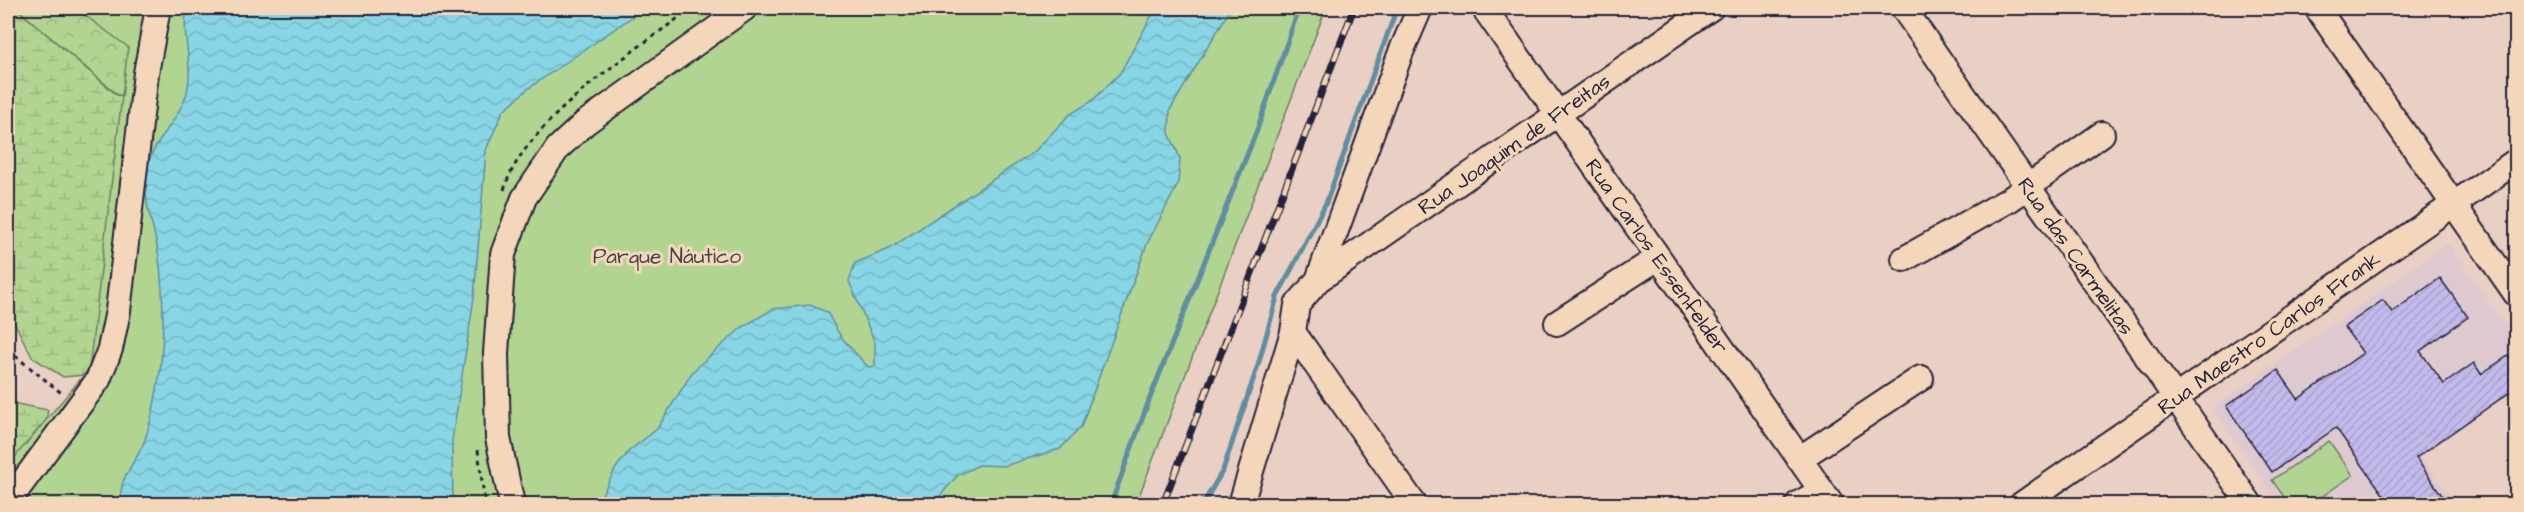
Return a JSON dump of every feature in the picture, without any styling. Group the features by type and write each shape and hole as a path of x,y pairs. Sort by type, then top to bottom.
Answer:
{"street":[{"path":"8,502 98,380 110,350 118,311 144,84 158,8"},
{"path":"512,504 498,438 496,354 504,254 524,198 558,148 585,123 745,8"},
{"path":"1241,504 1293,332 1297,305 1318,280 1401,52 1420,8"},
{"name":"Rua Carlos Essenfelder","path":"1484,8 1826,498"},
{"name":"Rua Joaquim de Freitas","path":"1318,280 1711,8"},
{"name":"Rua das Carmelitas","path":"1903,8 2250,504"},
{"path":"2317,8 2517,294"},
{"path":"1904,258 2009,200 2102,134"},
{"name":"Rua Maestro Carlos Frank","path":"2022,504 2517,161"},
{"path":"1557,323 1658,258"},
{"path":"1293,332 1414,504"},
{"path":"1799,459 1921,378"},
{"path":"1798,504 1826,498"}],"path":[{"path":"8,350 79,407"}],"shaded area":[{"path":"2448,243 2516,340 2516,387 2420,455 2450,497 2440,504 2279,504 2212,408"}],"green space":[{"path":"8,8 16,8 117,95 131,97 97,356 84,375 63,377 32,357 8,310"},
{"path":"16,8 145,8 131,97 118,95"},
{"name":"Parque Náutico","path":"75,8 1326,8 1136,504 8,504 8,465 89,369 128,47"},
{"path":"8,395 17,404 48,410 44,431 8,473"},
{"path":"2329,441 2353,475 2311,504 2289,504 2272,480"}],"water":[{"path":"187,8 645,8 529,88 503,111 486,150 474,298 452,441 453,504 122,504 124,479 141,450 146,436 160,374 163,324 162,290 159,258 146,196 146,173 152,154 180,110 188,89 189,66 185,31"},
{"path":"1156,8 1231,8 1170,110 1169,133 1180,158 1178,184 1147,244 1081,427 1060,449 1004,466 979,465 958,475 933,504 597,504 616,468 629,451 657,429 693,371 741,328 773,309 810,305 827,312 841,337 868,367 875,366 875,343 849,281 855,263 889,249 1034,152 1069,115 1092,101 1120,73"}],"building":[{"path":"2440,278 2468,317 2420,351 2444,384 2474,363 2481,374 2508,356 2517,368 2517,387 2416,458 2448,504 2390,504 2336,428 2272,472 2226,406 2278,370 2298,399 2363,353 2344,327 2383,300 2392,312"}],"waterway":[{"path":"1111,504 1148,403 1257,130 1299,8"},
{"path":"1203,504 1223,470 1258,365 1277,297 1326,203 1397,8"}],"railway":[{"path":"1163,504 1354,8"}]}
